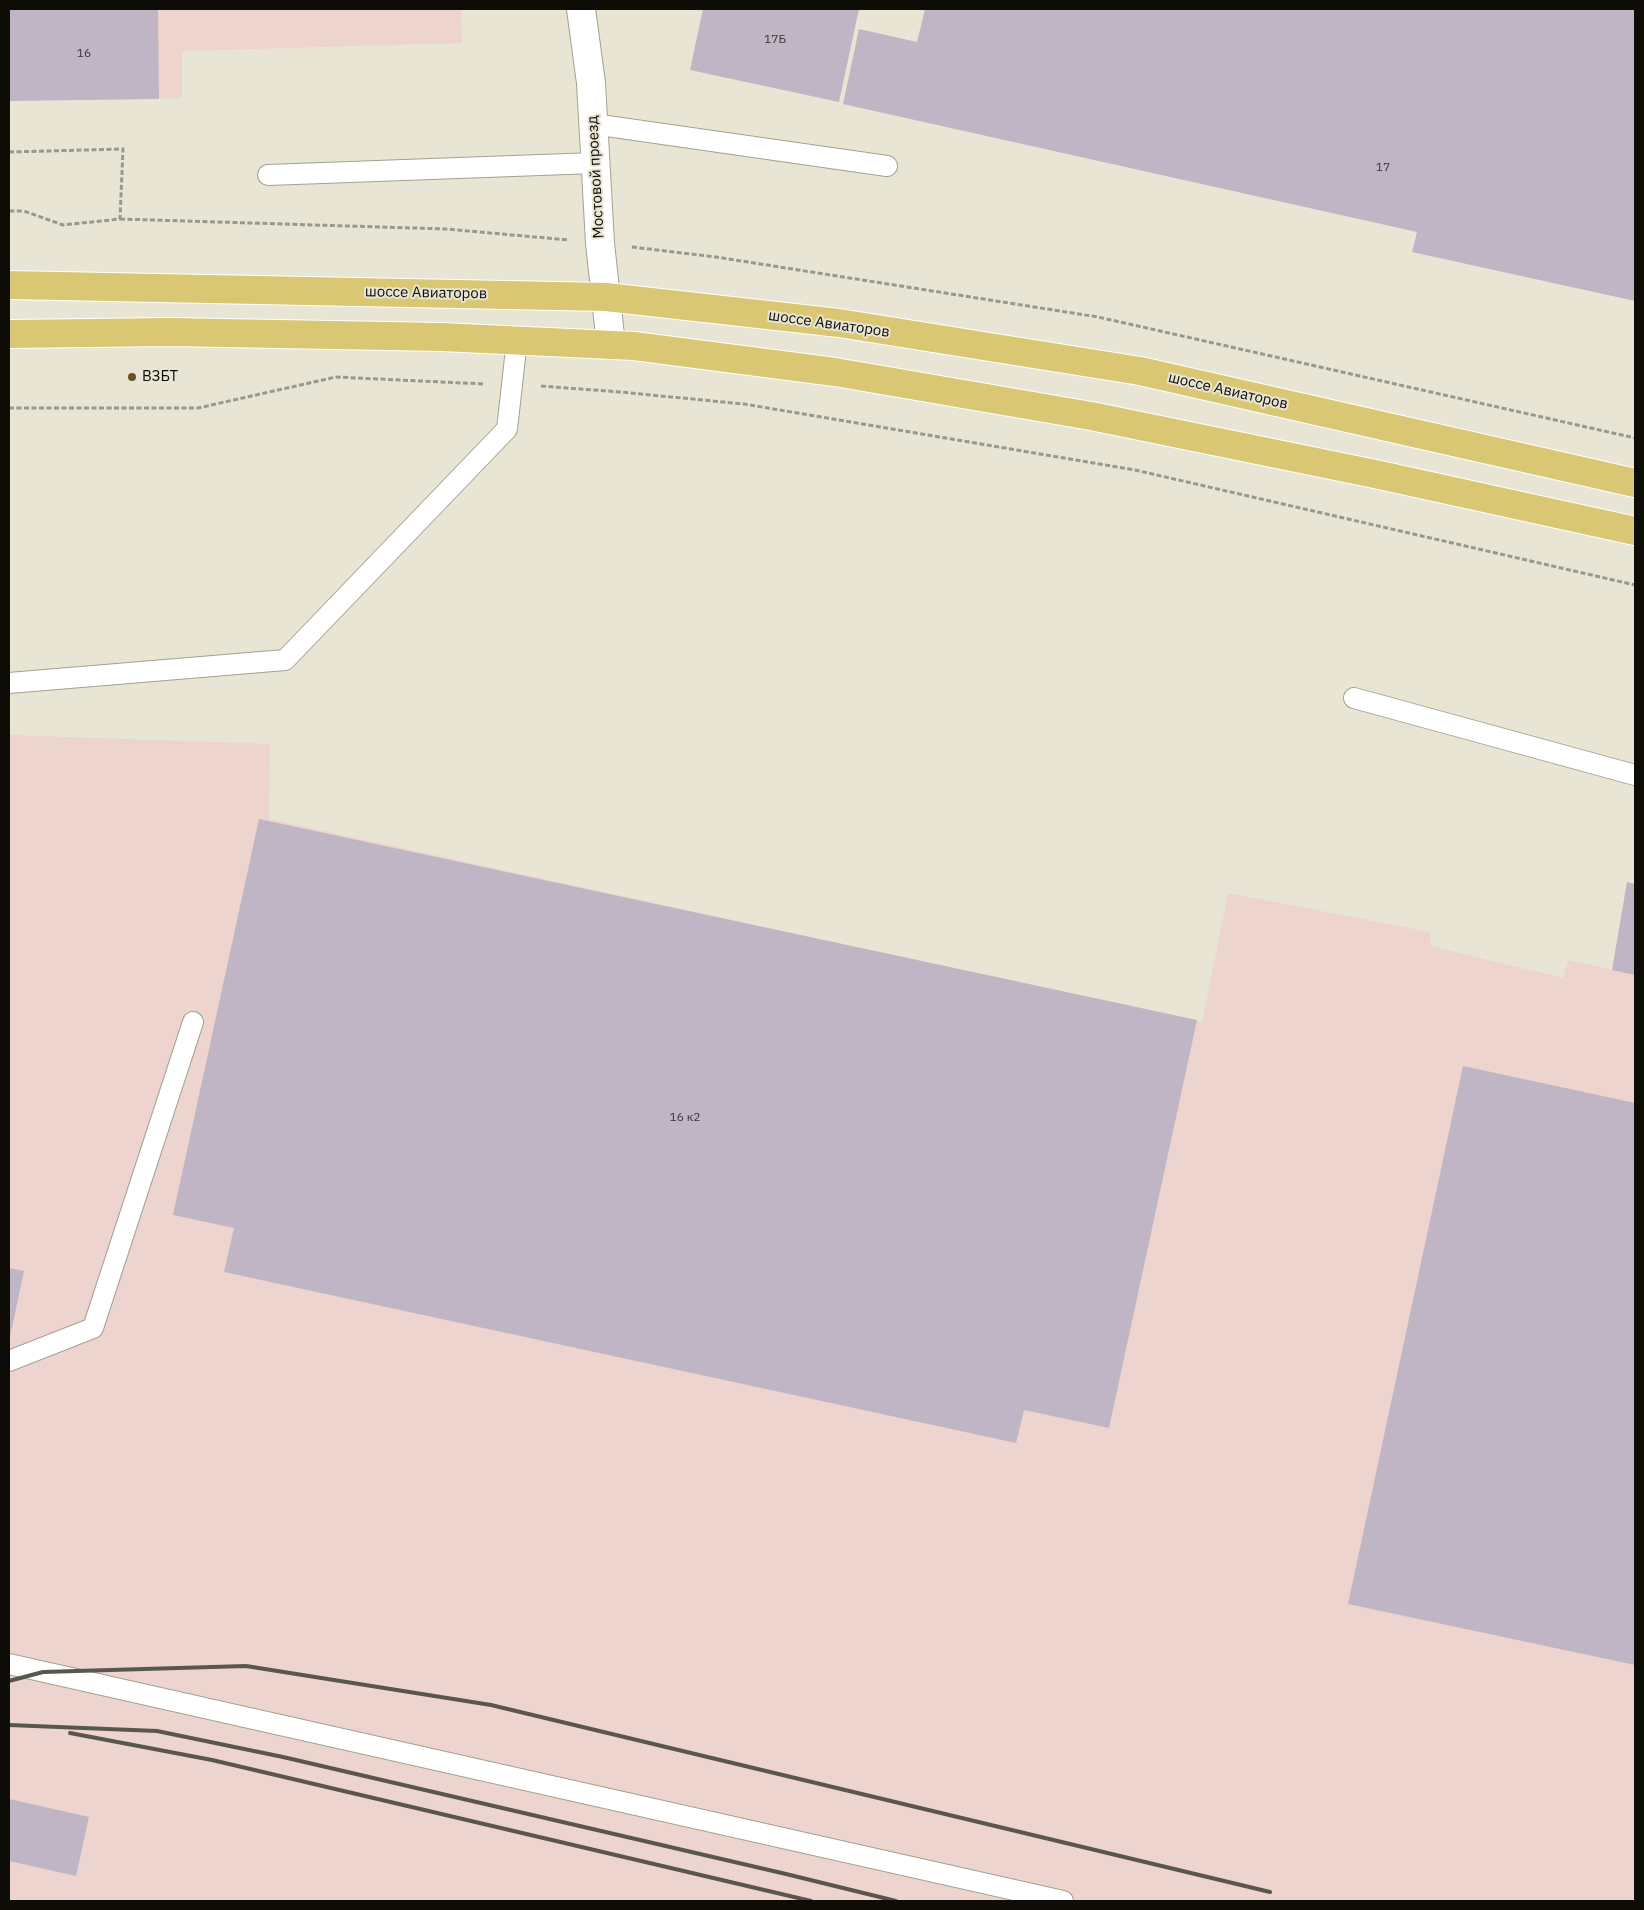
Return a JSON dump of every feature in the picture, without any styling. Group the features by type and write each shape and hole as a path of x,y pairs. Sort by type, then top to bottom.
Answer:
{"main road":[{"name":"шоссе Авиаторов","path":"9,285 606,297 839,324 1140,371 1635,483"},
{"path":"9,334 170,332 441,337 634,346 835,372 1091,416 1375,474 1635,531"}],"street":[{"name":"Мостовой проезд","path":"581,9 590,83 600,243 611,345"}],"lane":[{"path":"593,124 887,166"},
{"path":"268,175 595,163"},
{"path":"9,683 285,660 507,429 517,340"},
{"path":"1354,698 1635,775"},
{"path":"9,1361 93,1328 193,1022"},
{"path":"9,1664 1063,1901"}],"path":[{"path":"9,152 123,149 120,219 63,225 24,211 9,211"},
{"path":"9,408 198,408 336,377 620,392 744,404 1126,469 1635,586"}],"shaded area":[{"path":"9,9 461,9 462,43 182,51 182,98 9,100"},
{"path":"9,735 270,744 269,819 1202,1022 1228,893 1430,932 1431,946 1563,978 1568,960 1612,970 1627,882 1635,884 1635,1901 9,1901"}],"building":[{"path":"9,9 158,9 159,99 9,101"},
{"path":"703,9 859,9 839,102 690,70"},
{"path":"925,9 1635,9 1635,301 1412,252 1417,232 843,104 859,29 917,42"},
{"path":"259,819 1197,1020 1109,1428 1024,1410 1016,1443 224,1272 234,1228 173,1215"},
{"path":"1627,882 1635,884 1635,975 1612,970"},
{"path":"1463,1066 1635,1103 1635,1665 1348,1604"},
{"path":"9,1268 24,1271 10,1337 9,1337"},
{"path":"9,1799 89,1817 76,1876 9,1861"}],"railway":[{"path":"9,1681 43,1672 246,1666 491,1705 1270,1892"},
{"path":"9,1725 157,1731 283,1757 896,1901"},
{"path":"70,1733 212,1760 811,1901"}],"place":[{"name":"ВЗБТ","path":"132,377"}]}
